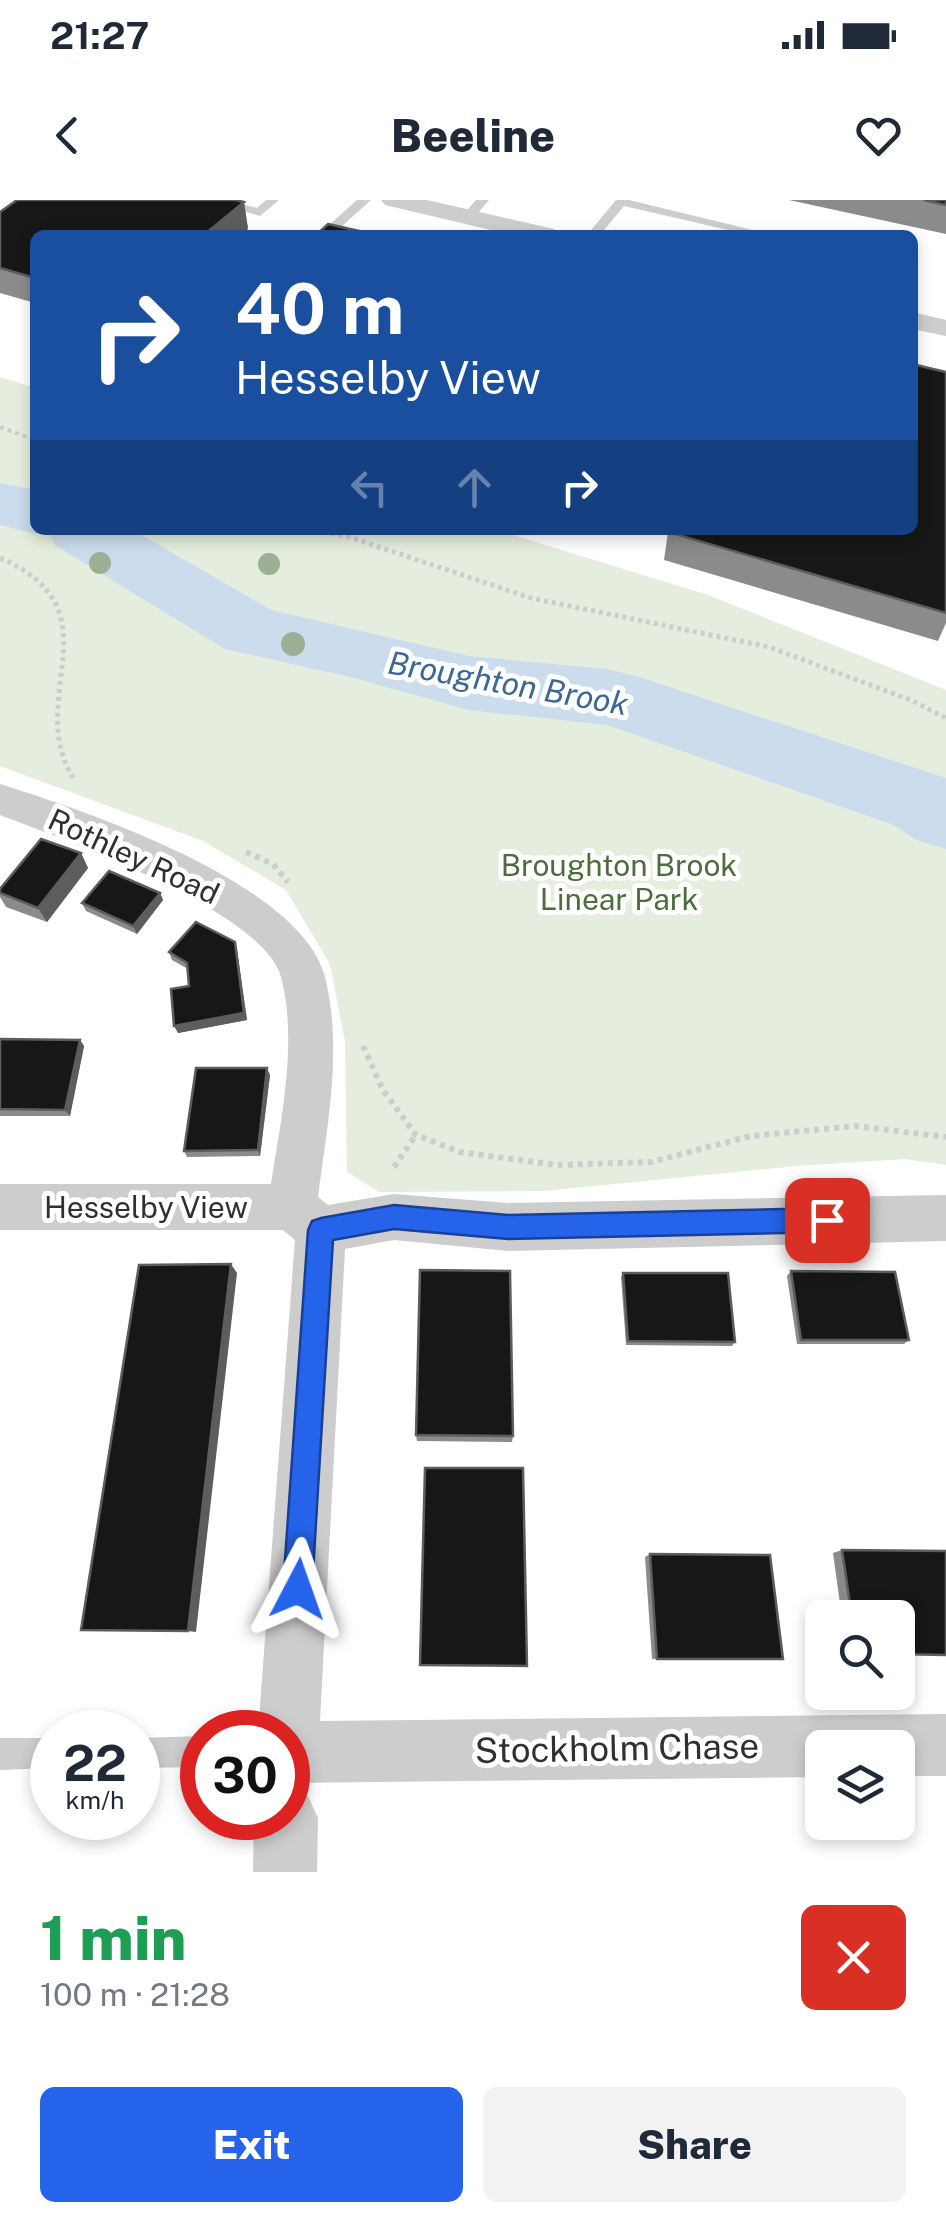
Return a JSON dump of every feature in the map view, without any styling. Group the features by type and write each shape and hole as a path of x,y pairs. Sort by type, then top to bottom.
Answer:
{"street":[{"path":"394,200 475,208 532,230"},
{"path":"918,321 946,328"},
{"name":"Rothley Road","path":"0,799 137,851 229,898 286,944 303,976 312,1067 307,1218"},
{"name":"Hesselby View","path":"0,1207 307,1218 394,1217 508,1227 946,1218"},
{"name":"Stockholm Chase","path":"289,1710 307,1218"},
{"name":"Stockholm Chase","path":"310,1750 946,1745"},
{"path":"285,1872 286,1840"}],"lane":[{"path":"210,200 260,212 273,200"},
{"path":"330,230 365,200"},
{"path":"597,230 621,202 745,230"},
{"path":"0,1754 30,1754"}],"path":[{"path":"0,426 30,438"},
{"path":"341,535 531,598 769,647 913,701 946,718"},
{"path":"0,558 43,585 61,609 68,646 54,736 61,765 82,786"},
{"path":"241,850 273,864 296,891"},
{"path":"359,1033 383,1090 416,1135 460,1152 556,1165 651,1162 751,1136 856,1126 946,1138"}],"green space":[{"name":"Broughton Brook Linear Park","path":"0,377 30,386 30,535 513,535 708,595 946,690 946,1165 905,1159 543,1191 379,1192 347,1172 345,1042 330,964 286,890 203,841 0,766"}],"building":[{"path":"17,200 244,202 210,230 30,230 30,277 0,268 0,212"},
{"path":"328,224 355,230 321,230"},
{"path":"918,365 946,372 946,613 678,535 918,535"},
{"path":"41,839 81,853 38,908 0,893 0,889"},
{"path":"109,871 160,893 133,926 82,903"},
{"path":"196,922 235,942 244,1013 174,1026 171,989 189,986 187,963 169,952"},
{"path":"0,1039 80,1040 65,1110 0,1109"},
{"path":"196,1068 267,1068 258,1150 184,1151"},
{"path":"231,1264 188,1631 81,1630 139,1265"},
{"path":"420,1270 510,1271 513,1436 416,1435"},
{"path":"791,1271 895,1272 909,1340 801,1340"},
{"path":"623,1273 728,1273 735,1342 628,1341"},
{"path":"425,1468 523,1468 527,1666 420,1665"},
{"path":"842,1550 946,1551 946,1655 915,1654 915,1600 849,1600"},
{"path":"650,1554 770,1555 783,1659 657,1659"}],"waterway":[{"name":"Broughton Brook","path":"0,504 30,511"},
{"name":"Broughton Brook","path":"89,535 251,631 350,651 469,683 607,697 642,706 923,803 946,817"}],"route":[{"path":"298,1589 321,1230 394,1217 508,1227 827,1220"}]}
